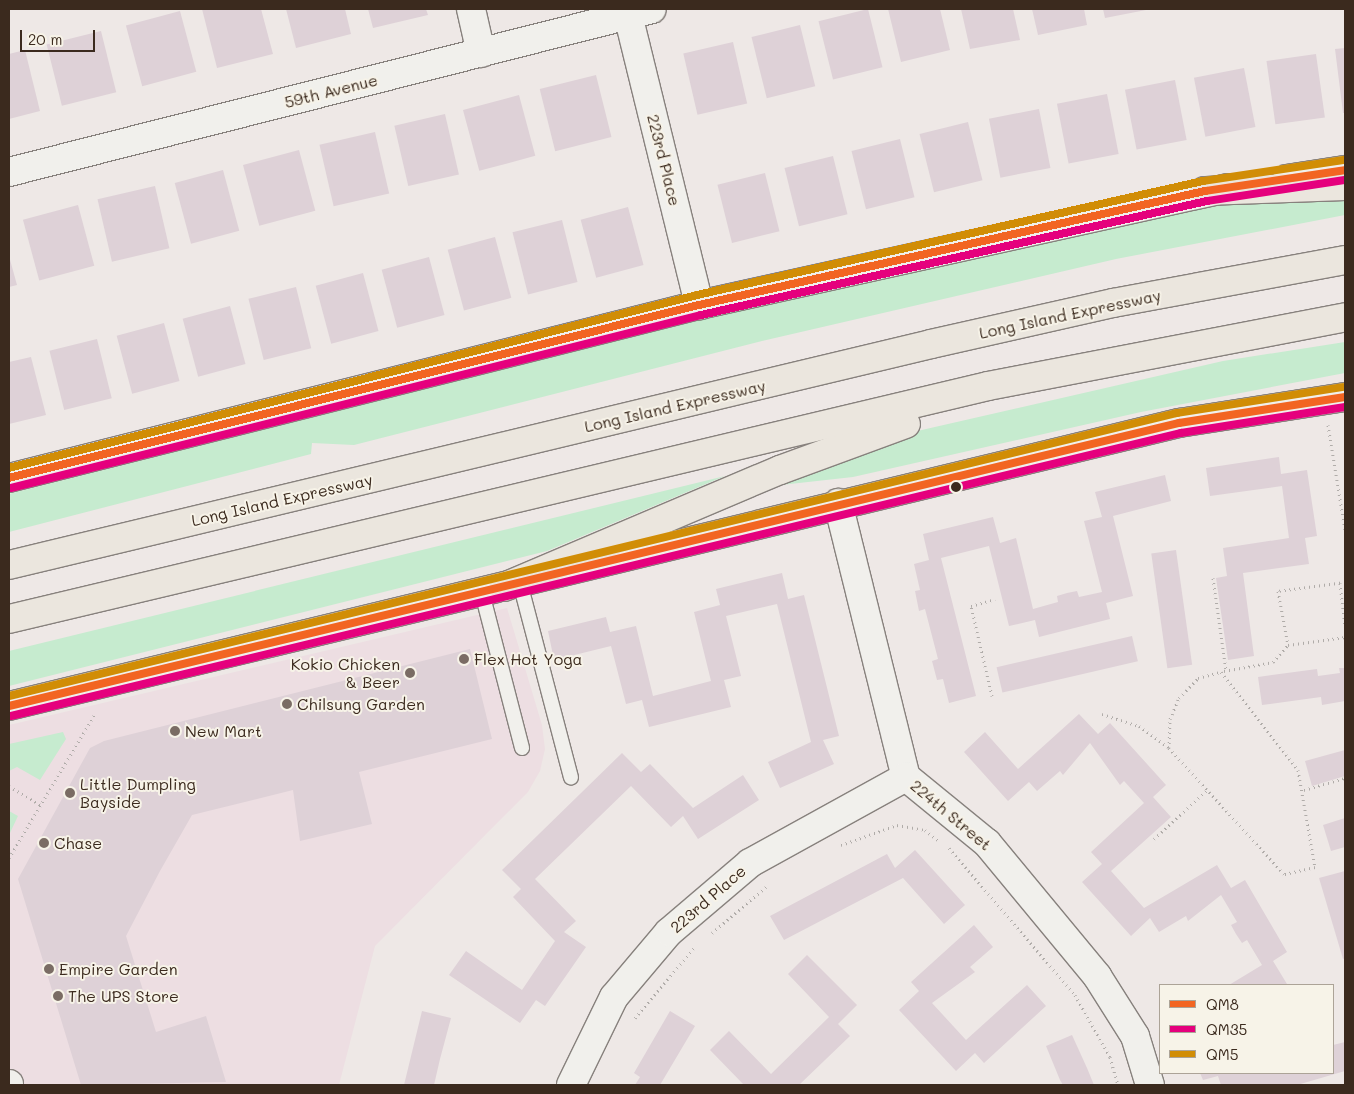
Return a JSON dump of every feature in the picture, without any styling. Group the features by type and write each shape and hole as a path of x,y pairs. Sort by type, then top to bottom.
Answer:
{"highway":[{"path":"1205,191 1345,186"},
{"name":"Long Island Expressway","path":"9,565 959,338 1113,303 1345,260"},
{"path":"9,619 1122,358 1345,317"},
{"path":"502,587 877,432 1013,395 1122,358"}],"main road":[{"path":"471,9 481,53"},
{"name":"59th Avenue","path":"9,172 640,12"},
{"name":"223rd Place","path":"640,12 699,305"},
{"path":"9,478 699,305 1205,191 1345,170"},
{"path":"9,706 502,587 838,503 1179,423 1345,397"},
{"name":"224th Street","path":"838,503 906,777 987,843 1098,976 1135,1036 1150,1085"},
{"name":"223rd Place","path":"571,1085 614,997 669,932 750,863 906,777"}],"lane":[{"path":"502,587 522,748"},
{"path":"502,587 571,778"}],"path":[{"path":"1328,424 1345,530"},
{"path":"1213,578 1226,671"},
{"path":"1288,645 1278,591 1345,582"},
{"path":"1340,583 1345,627"},
{"path":"992,696 971,606 995,599"},
{"path":"1169,748 1170,719 1179,698 1198,678 1273,662 1288,645 1345,637"},
{"path":"1102,714 1145,729 1169,748 1284,874 1315,867 1304,790 1292,760 1221,672"},
{"path":"9,858 95,714"},
{"path":"1304,790 1345,778"},
{"path":"9,786 41,805"},
{"path":"1154,839 1207,790"},
{"path":"838,846 897,825 925,830 950,849 1075,995 1110,1057 1118,1085"},
{"path":"706,938 772,882"},
{"path":"633,1021 699,944"}],"shaded area":[{"path":"507,608 542,725 545,749 540,771 528,792 375,946 339,1085 9,1085 9,725"}],"green space":[{"path":"1345,201 1345,215 1116,259 762,341 354,445 312,443 311,454 9,532 9,494 810,292 1156,215 1221,205"},
{"path":"1345,342 1345,373 1141,412 853,477 781,485 829,460 913,432 1223,361"},
{"path":"725,476 547,551 9,686 9,651"},
{"path":"63,732 66,739 40,780 17,767 9,771 9,744"},
{"path":"9,811 18,816 9,835"}],"building":[{"path":"202,9 261,9 273,54 217,68"},
{"path":"286,9 345,9 351,34 296,48"},
{"path":"368,9 426,9 428,15 373,28"},
{"path":"868,9 883,67 833,80 819,21"},
{"path":"888,9 940,9 950,50 901,62"},
{"path":"961,9 1013,9 1020,40 970,49"},
{"path":"1032,9 1084,9 1087,25 1038,35"},
{"path":"1103,9 1146,9 1146,10 1105,18"},
{"path":"180,11 196,72 142,86 126,25"},
{"path":"800,25 815,86 767,98 751,37"},
{"path":"101,31 116,92 62,106 47,45"},
{"path":"733,42 747,103 697,115 683,53"},
{"path":"1345,48 1345,113 1343,113 1335,49"},
{"path":"25,50 40,111 9,119 9,54"},
{"path":"1316,54 1325,117 1275,124 1266,61"},
{"path":"1244,68 1255,127 1205,137 1194,78"},
{"path":"596,75 611,137 555,151 540,89"},
{"path":"1175,80 1187,140 1137,150 1125,90"},
{"path":"1107,94 1119,154 1069,164 1057,104"},
{"path":"519,95 535,156 479,171 463,110"},
{"path":"1039,109 1050,168 1000,178 989,119"},
{"path":"445,114 459,174 408,186 394,126"},
{"path":"968,122 983,180 934,192 919,134"},
{"path":"375,132 389,193 334,206 319,145"},
{"path":"900,139 915,197 866,209 851,151"},
{"path":"299,150 315,211 259,226 243,165"},
{"path":"833,156 848,214 799,226 784,168"},
{"path":"223,170 239,231 191,244 175,183"},
{"path":"765,173 780,231 732,243 717,185"},
{"path":"155,186 169,248 112,262 98,199"},
{"path":"78,205 94,266 39,281 23,220"},
{"path":"628,207 644,265 596,278 581,220"},
{"path":"562,220 577,282 528,294 513,232"},
{"path":"495,237 511,298 464,311 448,250"},
{"path":"9,256 17,285 9,287"},
{"path":"429,257 445,315 397,328 382,270"},
{"path":"363,273 379,331 331,344 316,286"},
{"path":"296,287 311,348 264,360 248,299"},
{"path":"230,306 246,364 198,377 183,319"},
{"path":"164,323 180,381 132,394 117,336"},
{"path":"97,339 112,398 64,410 49,351"},
{"path":"31,357 46,415 9,424 9,362"},
{"path":"1279,457 1281,474 1307,470 1317,536 1305,538 1309,564 1243,573 1254,656 1228,660 1216,578 1227,576 1223,548 1289,538 1282,486 1210,496 1206,468"},
{"path":"1165,475 1171,501 1113,516 1133,596 1106,603 1110,619 1039,637 1035,620 1009,626 989,546 941,558 976,696 949,703 943,679 937,680 932,661 938,659 925,609 919,611 915,591 920,590 914,564 929,560 923,534 993,517 1000,543 1016,538 1033,609 1058,602 1057,596 1067,593 1077,591 1079,597 1102,592 1084,521 1102,517 1095,492"},
{"path":"1176,550 1192,665 1167,668 1151,553"},
{"path":"782,573 788,599 804,595 839,736 823,740 834,764 780,788 768,762 811,742 777,604 726,616 741,676 724,680 731,707 649,727 642,700 626,704 611,646 554,660 548,631 606,617 610,632 636,626 653,696 711,681 694,612 720,605 716,589"},
{"path":"1132,636 1138,661 1002,693 997,667"},
{"path":"470,649 492,739 359,772 372,824 300,841 293,790 192,815 160,871 126,936 156,1032 206,1016 226,1082 81,1085 18,879 90,748 104,741"},
{"path":"1339,668 1345,668 1345,701 1322,705 1321,697 1262,705 1258,677 1317,669 1318,676 1340,673"},
{"path":"1079,714 1098,734 1110,723 1166,785 1153,797 1171,817 1111,871 1144,908 1217,865 1231,888 1245,880 1287,952 1273,961 1287,984 1231,984 1262,965 1247,940 1242,943 1236,934 1231,925 1237,922 1221,895 1188,921 1186,916 1159,932 1150,918 1131,936 1082,882 1102,864 1091,852 1144,803 1124,781 1120,785 1090,743 1063,775 1060,771 1037,791 1029,782 1008,801 964,752 985,732 1018,769"},
{"path":"1345,750 1345,776 1312,786 1305,761"},
{"path":"622,753 641,772 650,764 693,808 743,775 759,800 698,839 683,816 671,827 631,786 535,879 576,921 564,932 586,947 545,1006 536,1000 520,1023 449,975 466,951 522,990 555,941 513,897 521,889 502,870"},
{"path":"1345,818 1345,847 1331,851 1323,825"},
{"path":"915,850 965,905 944,924 903,878 784,940 770,916 887,854 895,868"},
{"path":"1345,871 1345,958 1343,959 1319,878"},
{"path":"974,925 993,947 970,967 975,972 932,1003 966,1040 1027,985 1046,1006 984,1063 975,1053 956,1071 899,1010 919,991 911,982"},
{"path":"807,955 857,1005 838,1024 850,1036 799,1085 744,1085 710,1050 729,1031 771,1074 829,1017 788,974"},
{"path":"422,1011 451,1018 434,1085 404,1085"},
{"path":"670,1011 695,1026 660,1085 635,1085 640,1077 634,1073"},
{"path":"1072,1035 1094,1085 1063,1085 1060,1080 1046,1046"},
{"path":"1345,1042 1345,1071 1297,1085 1221,1085 1218,1076 1203,1080 1200,1074 1334,1074 1334,1045"}],"transit line":[{"name":"QM5","path":"9,468 697,295 1203,181 1344,160"},
{"name":"QM8","path":"9,478 699,305 1205,191 1345,170"},
{"name":"QM35","path":"11,488 701,315 1207,201 1345,180"},
{"name":"QM5","path":"9,696 1177,413 1343,387"},
{"name":"QM8","path":"9,706 1179,423 1345,397"},
{"name":"QM35","path":"11,716 1181,433 1345,407"}],"place":[{"name":"Flex Hot Yoga","path":"464,659"},
{"name":"Kokio Chicken & Beer","path":"410,673"},
{"name":"Chilsung Garden","path":"287,704"},
{"name":"New Mart","path":"175,731"},
{"name":"Little Dumpling Bayside","path":"70,793"},
{"name":"Chase","path":"44,843"},
{"name":"Empire Garden","path":"49,969"},
{"name":"The UPS Store","path":"58,996"}]}
